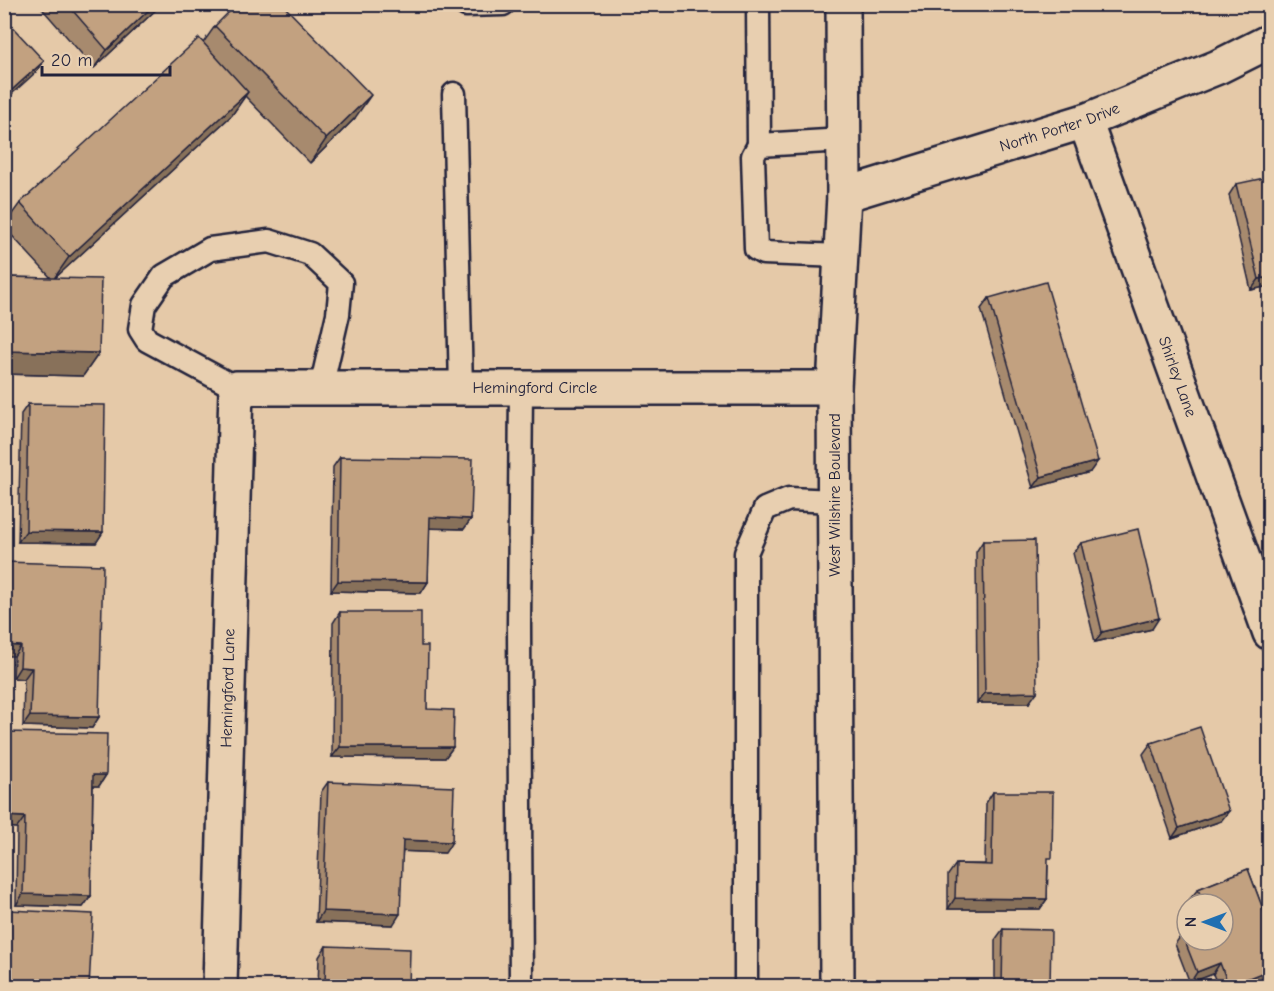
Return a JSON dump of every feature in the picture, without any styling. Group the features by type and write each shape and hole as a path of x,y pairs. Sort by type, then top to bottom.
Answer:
{"street":[{"name":"West Wilshire Boulevard","path":"837,987 834,388 844,195 843,4"},
{"name":"North Porter Drive","path":"844,195 1085,121 1218,67 1269,41"},
{"name":"Shirley Lane","path":"1085,121 1269,633"},
{"name":"Hemingford Circle","path":"237,388 834,388"},
{"name":"Hemingford Lane","path":"219,987 237,388"}],"lane":[{"path":"466,5 503,4"},
{"path":"758,4 759,145 753,156 756,249 763,253 841,256"},
{"path":"454,94 461,388"},
{"path":"759,145 844,140"},
{"path":"237,388 147,340 140,329 144,305 164,276 210,249 269,241 310,254 341,283 338,314 321,388"},
{"path":"521,388 519,626 521,987"},
{"path":"746,987 746,553 765,508 789,499 835,501"}],"building":[{"path":"67,4 155,4 107,50"},
{"path":"237,4 282,4 371,95 326,139 215,26"},
{"path":"4,18 44,61 4,97"},
{"path":"199,38 248,92 69,257 20,203"},
{"path":"1269,177 1269,277 1259,279 1236,184"},
{"path":"4,277 101,279 99,353 4,351"},
{"path":"1046,282 1098,461 1041,477 989,298"},
{"path":"28,404 105,405 103,532 26,531"},
{"path":"340,457 473,459 471,519 430,517 428,582 338,581"},
{"path":"1138,529 1159,618 1102,632 1081,543"},
{"path":"1035,540 1037,692 985,693 983,541"},
{"path":"4,562 103,565 99,717 30,716 32,668 20,667 21,646 4,645"},
{"path":"340,612 421,612 421,646 428,646 427,709 454,710 453,747 340,747"},
{"path":"1200,727 1229,811 1179,828 1151,743"},
{"path":"4,732 107,734 106,775 93,775 91,896 23,894 25,817 4,816"},
{"path":"328,782 454,787 452,842 403,840 400,914 323,911"},
{"path":"993,792 1053,792 1052,858 1048,858 1047,899 955,898 956,864 992,865"},
{"path":"1248,869 1269,925 1269,970 1229,986 1220,963 1197,972 1189,952 1235,952 1235,892 1199,892 1198,889"},
{"path":"8,910 93,914 89,987 4,987"},
{"path":"1003,929 1051,930 1050,987 1002,987"},
{"path":"326,946 410,949 409,987 325,987"}]}
